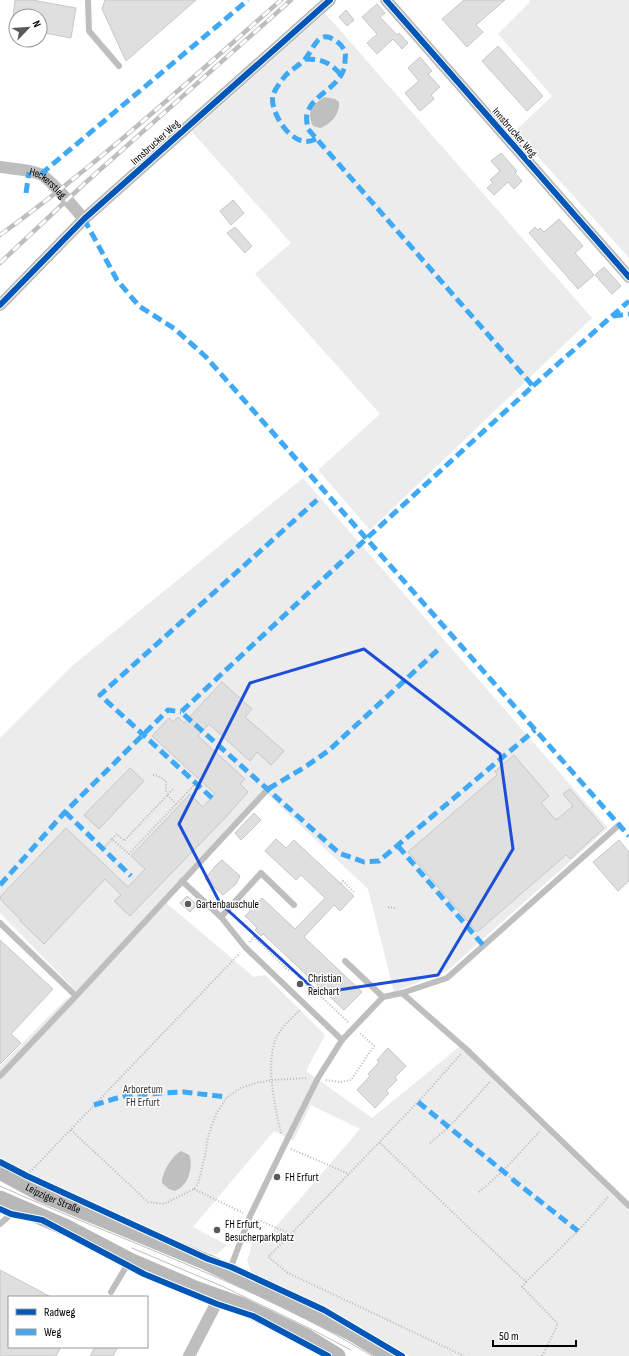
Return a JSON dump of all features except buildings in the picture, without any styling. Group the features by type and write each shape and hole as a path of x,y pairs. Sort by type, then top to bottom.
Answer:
{"main road":[{"name":"Leipziger Straße","path":"0,1171 42,1194 207,1262 351,1332 390,1356"},
{"name":"Leipziger Straße","path":"0,1199 65,1227 130,1261 219,1298 240,1305 299,1334 329,1354"},
{"path":"219,1298 228,1273"}],"street":[{"name":"Innsbrucker Weg","path":"0,305 84,219 330,0"},
{"name":"Innsbrucker Weg","path":"386,0 629,277"},
{"name":"Heckerstieg","path":"0,167 20,169 41,174 54,185 84,219"},
{"path":"189,1356 219,1298"}],"lane":[{"path":"88,0 89,31 119,66"},
{"path":"0,1076 268,790"},
{"path":"228,1273 250,1216 284,1146 318,1078 342,1040 383,997 402,993 447,978 619,825"},
{"path":"221,917 261,873 294,905"},
{"path":"182,881 221,917 245,947 342,1040"},
{"path":"0,923 76,996"},
{"path":"345,961 383,997"},
{"path":"402,993 466,1049 629,1206"},
{"path":"0,1224 20,1207"},
{"path":"111,1292 130,1261"}],"path":[{"path":"154,775 166,781 166,791 176,804"},
{"path":"112,839 129,854 196,783"},
{"path":"103,848 116,834 124,841 174,788"},
{"path":"341,884 343,881 354,892"},
{"path":"388,907 395,908"},
{"path":"27,1176 254,937 288,970 293,971 312,991 314,990 374,1046 351,1080 340,1082 318,1078 272,1080 241,1088 227,1097 216,1114 208,1137 198,1184 194,1189 164,1204 148,1202 71,1130"},
{"path":"312,991 284,1026 275,1041 272,1056 272,1080 275,1106 284,1146 350,1174"},
{"path":"464,1356 288,1273 268,1257 380,1143 466,1049"},
{"path":"430,1143 449,1127 495,1077"},
{"path":"479,1192 503,1171 545,1126"},
{"path":"380,1143 526,1282"},
{"path":"509,1176 512,1179"},
{"path":"194,1189 291,1234"},
{"path":"542,1356 558,1324 522,1288 526,1282 578,1231 614,1191"}],"highlighted area":[{"path":"364,649 500,754 513,849 438,975 318,993 220,903 179,824 250,683"}],"green space":[{"path":"529,0 629,0 629,258 515,131 552,96 498,34 530,2"},
{"path":"325,13 592,318 370,530 318,470 380,414 255,274 291,243 192,132"},
{"name":"Arboretum FH Erfurt","path":"303,478 608,828 447,971 394,992 368,889 267,794 164,901 254,977 265,975 325,1035 306,1071 372,1118 459,1047 629,1211 629,1356 409,1356 325,1307 251,1272 247,1261 253,1241 261,1244 360,1129 311,1105 293,1141 274,1131 193,1227 227,1245 216,1255 106,1214 26,1178 0,1164 0,1066 65,1000 77,992 0,913 0,738 72,666"}],"shaded area":[{"path":"324,97 335,99 339,102 339,106 334,118 328,124 320,128 313,126 310,113 313,106"},
{"path":"181,1151 189,1155 191,1162 190,1171 185,1183 175,1191 169,1189 162,1183 162,1179 168,1165"}],"tram line":[{"path":"0,1186 189,1265 282,1307 372,1356"},
{"path":"132,1248 224,1287 351,1350"}],"railway":[{"path":"0,235 37,208 108,150 178,91 281,0"},
{"path":"0,263 84,184 291,0"}],"marked path":[{"path":"41,174 248,0"},
{"path":"316,139 302,141 289,133 280,121 272,100 277,88 288,73 305,59 319,39 328,37 337,41 344,50 344,70 335,83 310,106 307,114 308,129 533,386 366,539 181,712 339,853 364,862 379,861 535,730"},
{"path":"305,59 325,62 341,75"},
{"path":"26,193 29,172"},
{"path":"84,219 117,280 139,306 175,329 206,357 629,836"},
{"path":"533,386 629,301"},
{"path":"613,316 629,314"},
{"path":"212,798 100,695 317,500"},
{"path":"268,789 305,767 328,751 441,647"},
{"path":"0,885 65,812 168,710 181,712"},
{"path":"65,812 131,876"},
{"path":"398,846 483,945"},
{"path":"94,1105 127,1095 183,1092 227,1097"},
{"path":"418,1102 509,1176"},
{"path":"512,1179 578,1231"}],"cycle path":[{"path":"0,305 84,219 330,0"},
{"path":"386,0 629,277"},
{"path":"0,1162 27,1176 208,1259 231,1267 324,1310 402,1356"},
{"path":"0,1209 11,1214 42,1220 144,1274 217,1304 253,1316 328,1356"}],"place":[{"name":"Gartenbauschule","path":"188,904"},
{"name":"Christian Reichart","path":"300,984"},
{"name":"FH Erfurt","path":"277,1177"},
{"name":"FH Erfurt, Besucherparkplatz","path":"217,1230"}]}
